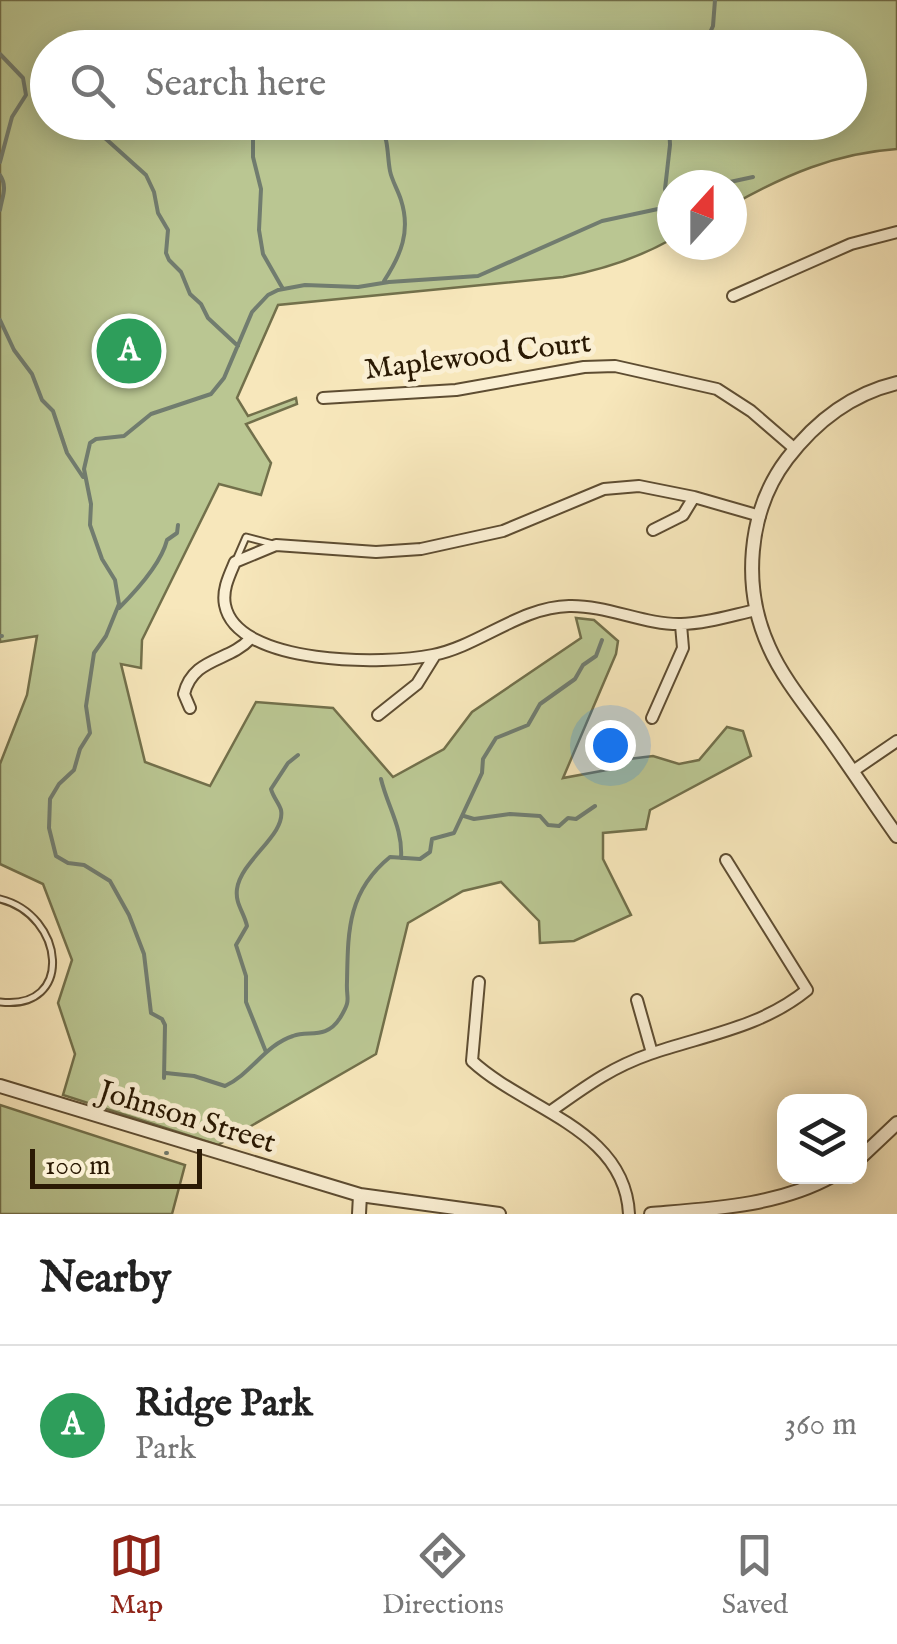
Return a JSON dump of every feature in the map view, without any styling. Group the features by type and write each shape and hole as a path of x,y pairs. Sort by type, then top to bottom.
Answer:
{"street":[{"path":"733,296 851,244 897,232"},
{"name":"Maplewood Court","path":"323,398 456,390 584,367 615,366 716,389 751,411 794,449"},
{"path":"897,383 873,390 836,410 794,449 773,482 760,516 752,559 756,610 780,668 897,836"},
{"path":"756,610 681,624 601,608 565,606 512,622 436,655 358,661 268,647 250,639 232,621 224,604 226,583 235,562 276,545 376,552 421,549 503,531 604,489 639,486 760,516"},
{"path":"653,530 682,515 694,497"},
{"path":"652,718 683,648 681,624"},
{"path":"190,708 184,694 193,674 218,656 241,649 250,639"},
{"path":"378,716 417,684 436,655"},
{"path":"853,771 897,741"},
{"path":"551,1112 590,1081 652,1053 745,1026 806,990 726,860"},
{"path":"479,982 472,1062 591,1141 617,1170 628,1194 629,1214"},
{"path":"637,1000 652,1053"},
{"name":"Johnson Street","path":"0,1086 360,1195 499,1214"},
{"path":"867,1151 897,1123"},
{"path":"651,1214 759,1201 817,1184"},
{"path":"356,1213 360,1195"}],"lane":[{"path":"235,562 246,536 276,545"},
{"path":"0,899 22,907 38,920 51,944 53,966 47,984 36,995 22,1001 0,1002"}],"green space":[{"path":"0,0 897,0 897,149 853,155 812,167 747,197 747,170 657,170 657,246 592,271 278,305 237,398 248,416 296,398 297,404 246,424 271,463 261,495 219,484 142,640 141,668 121,664 145,762 210,786 256,702 333,708 393,777 444,749 472,712 581,638 576,618 594,620 618,641 616,654 563,778 612,769 629,759 653,756 679,764 699,760 727,727 743,731 751,756 650,810 646,829 603,833 603,859 631,915 574,941 540,943 539,921 501,882 463,891 408,923 376,1054 218,1145 63,1095 75,1054 58,1003 72,960 43,884 0,864 0,764 27,695 37,636 0,642"},
{"path":"0,1105 185,1165 172,1214 0,1214"}],"waterway":[{"path":"711,30 715,0"},
{"path":"0,54 23,78 26,95 12,117 0,162"},
{"path":"107,140 146,175 168,230 169,260 181,272 190,294 208,318 238,346"},
{"path":"253,140 261,189 259,230 263,254 283,289"},
{"path":"384,281 399,252 405,222 386,140"},
{"path":"667,170 670,140"},
{"path":"0,175 4,188 0,210"},
{"path":"747,178 753,177"},
{"path":"164,1078 165,1025 151,1013 144,954 129,915 110,881 84,865 56,856 49,828 50,799 74,770 90,733 86,706 94,653 119,604 115,580 102,559 90,525 91,504 84,469 90,443 124,436 151,414 211,394 224,378 252,312 278,290 305,285 358,287 478,276 602,221 657,209"},
{"path":"0,320 14,350 32,374 42,400 53,411 67,453 83,477"},
{"path":"119,608 154,567 167,540 177,533 178,525"},
{"path":"166,1073 194,1076 225,1086 283,1040 323,1032 335,1025 347,1003 350,930 365,884 390,857 420,859 430,852 432,839 454,833 482,773 483,759 496,738 528,725 540,704 575,679 583,665 596,656 602,640"},
{"path":"266,1052 246,1002 246,976 236,945 247,926 237,889 246,868 277,829 281,810 271,789 298,755"},
{"path":"381,779 397,827 401,858"},
{"path":"464,816 540,816 548,825 559,826 595,806"}],"place":[{"name":"Ridge Park","path":"129,351"}]}
